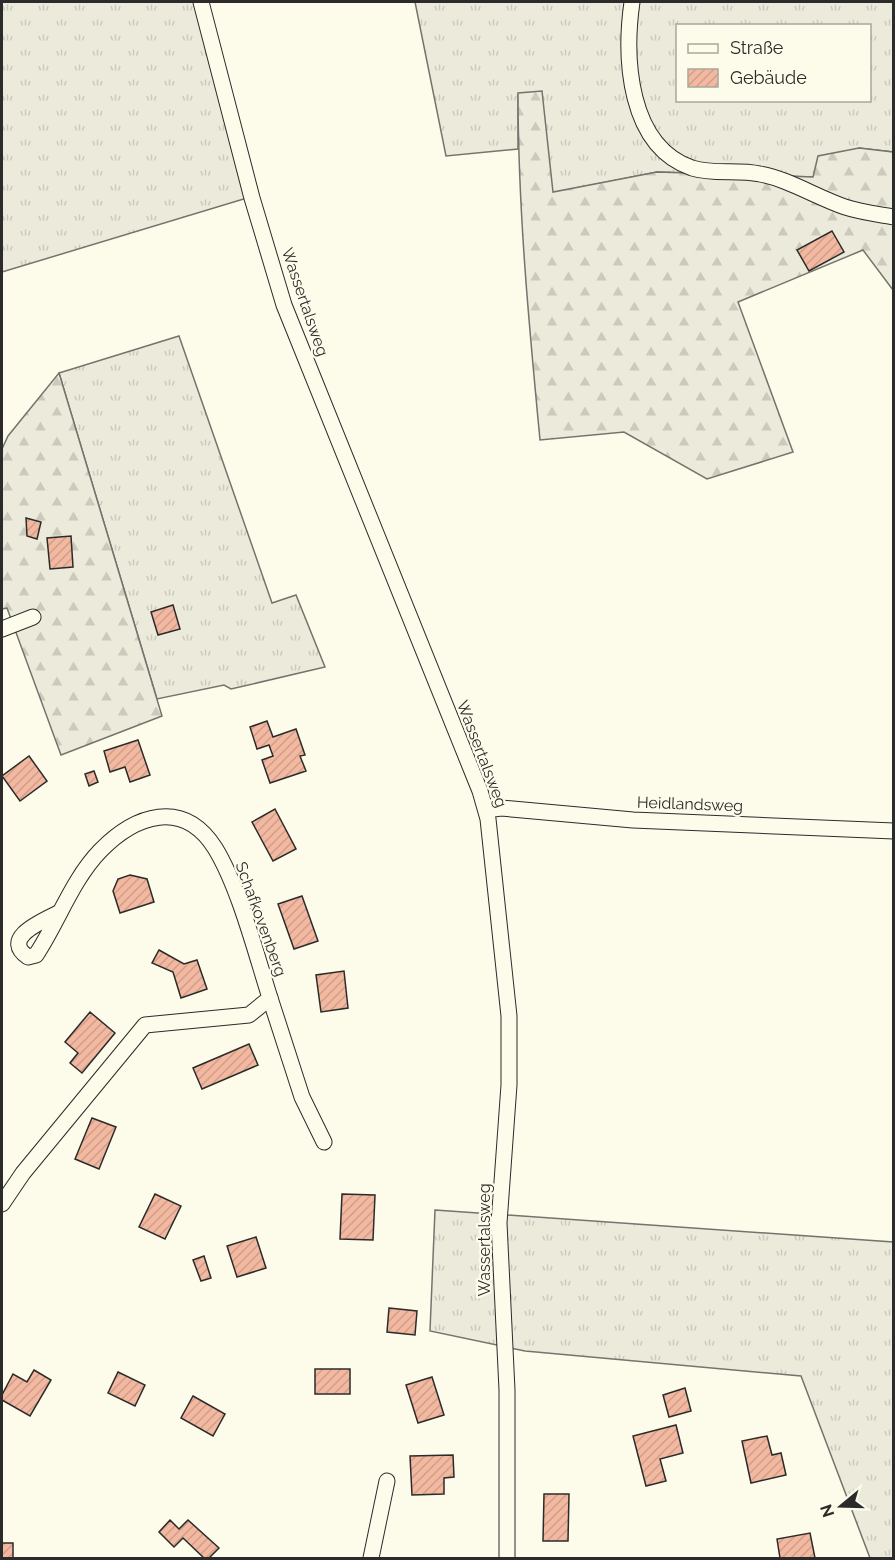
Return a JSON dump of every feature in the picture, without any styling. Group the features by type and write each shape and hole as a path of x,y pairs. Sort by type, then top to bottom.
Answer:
{"street":[{"name":"Wassertalsweg","path":"201,2 252,198 284,305 486,810 509,1016 509,1085 499,1223 507,1390 507,1558"},
{"path":"632,2 629,37 634,92 648,132 658,147 671,158 695,169 759,174 845,207 894,217"},
{"path":"2,629 33,617"},
{"name":"Heidlandsweg","path":"486,810 501,808 633,820 894,831"},
{"name":"Schafkovenberg","path":"58,913 99,852 131,824 153,817 173,817 195,826 215,848 236,897 303,1097 324,1142"},
{"name":"Schafkovenberg","path":"2,1204 145,1025 249,1015 270,998"},
{"path":"371,1558 387,1481"}],"green space":[{"path":"2,2 195,2 247,198 2,272"},
{"path":"415,2 893,2 893,152 859,148 814,177 657,172 552,193 518,94 518,149 446,156"},
{"path":"542,91 553,192 657,172 813,177 818,156 859,148 893,152 893,290 863,250 738,302 793,452 707,479 624,432 540,440 522,223 518,93"},
{"path":"179,336 272,603 296,595 325,667 231,689 224,685 157,699 59,373"},
{"path":"59,373 162,716 61,755 7,608 2,609 2,449 8,436"},
{"path":"435,1210 893,1242 893,1558 870,1558 801,1376 525,1351 430,1331"}],"building":[{"path":"832,231 844,252 809,271 797,250"},
{"path":"26,518 41,522 37,539 27,536"},
{"path":"71,536 73,567 50,569 47,538"},
{"path":"173,605 180,629 158,635 151,612"},
{"path":"267,721 273,737 296,729 305,755 300,756 306,771 270,783 262,760 273,756 269,745 257,749 250,727"},
{"path":"138,740 150,775 130,782 125,767 110,772 104,751"},
{"path":"29,756 47,781 20,801 2,776"},
{"path":"94,771 98,782 89,786 85,774"},
{"path":"275,809 296,849 273,861 252,822"},
{"path":"130,875 147,879 154,902 120,913 113,891 118,879"},
{"path":"302,896 318,941 294,949 278,904"},
{"path":"159,950 184,964 197,960 207,989 181,998 173,972 152,963"},
{"path":"344,971 348,1008 321,1012 316,975"},
{"path":"90,1012 115,1033 82,1073 70,1063 78,1053 65,1042"},
{"path":"249,1044 258,1065 202,1089 193,1068"},
{"path":"92,1118 116,1127 99,1169 75,1159"},
{"path":"155,1194 181,1206 165,1239 139,1227"},
{"path":"342,1194 375,1195 373,1240 340,1239"},
{"path":"256,1237 266,1268 237,1277 227,1246"},
{"path":"204,1256 211,1278 201,1281 193,1260"},
{"path":"389,1308 417,1311 415,1335 387,1332"},
{"path":"315,1369 350,1369 350,1394 315,1394"},
{"path":"34,1370 51,1380 30,1416 2,1400 2,1395 13,1374 27,1382"},
{"path":"118,1372 145,1385 135,1406 108,1393"},
{"path":"432,1377 444,1415 418,1423 406,1385"},
{"path":"685,1388 691,1411 669,1417 663,1395"},
{"path":"193,1396 225,1414 213,1436 181,1418"},
{"path":"676,1425 683,1453 660,1459 666,1481 646,1486 633,1436"},
{"path":"767,1436 772,1455 781,1453 786,1475 751,1483 742,1441"},
{"path":"453,1455 454,1477 444,1478 444,1494 412,1495 410,1456"},
{"path":"544,1494 569,1494 568,1541 543,1541"},
{"path":"170,1520 179,1529 188,1520 219,1548 209,1558 204,1558 183,1538 174,1547 159,1532"},
{"path":"810,1533 815,1558 780,1558 777,1539"},
{"path":"2,1543 13,1543 13,1558 2,1558"}]}
